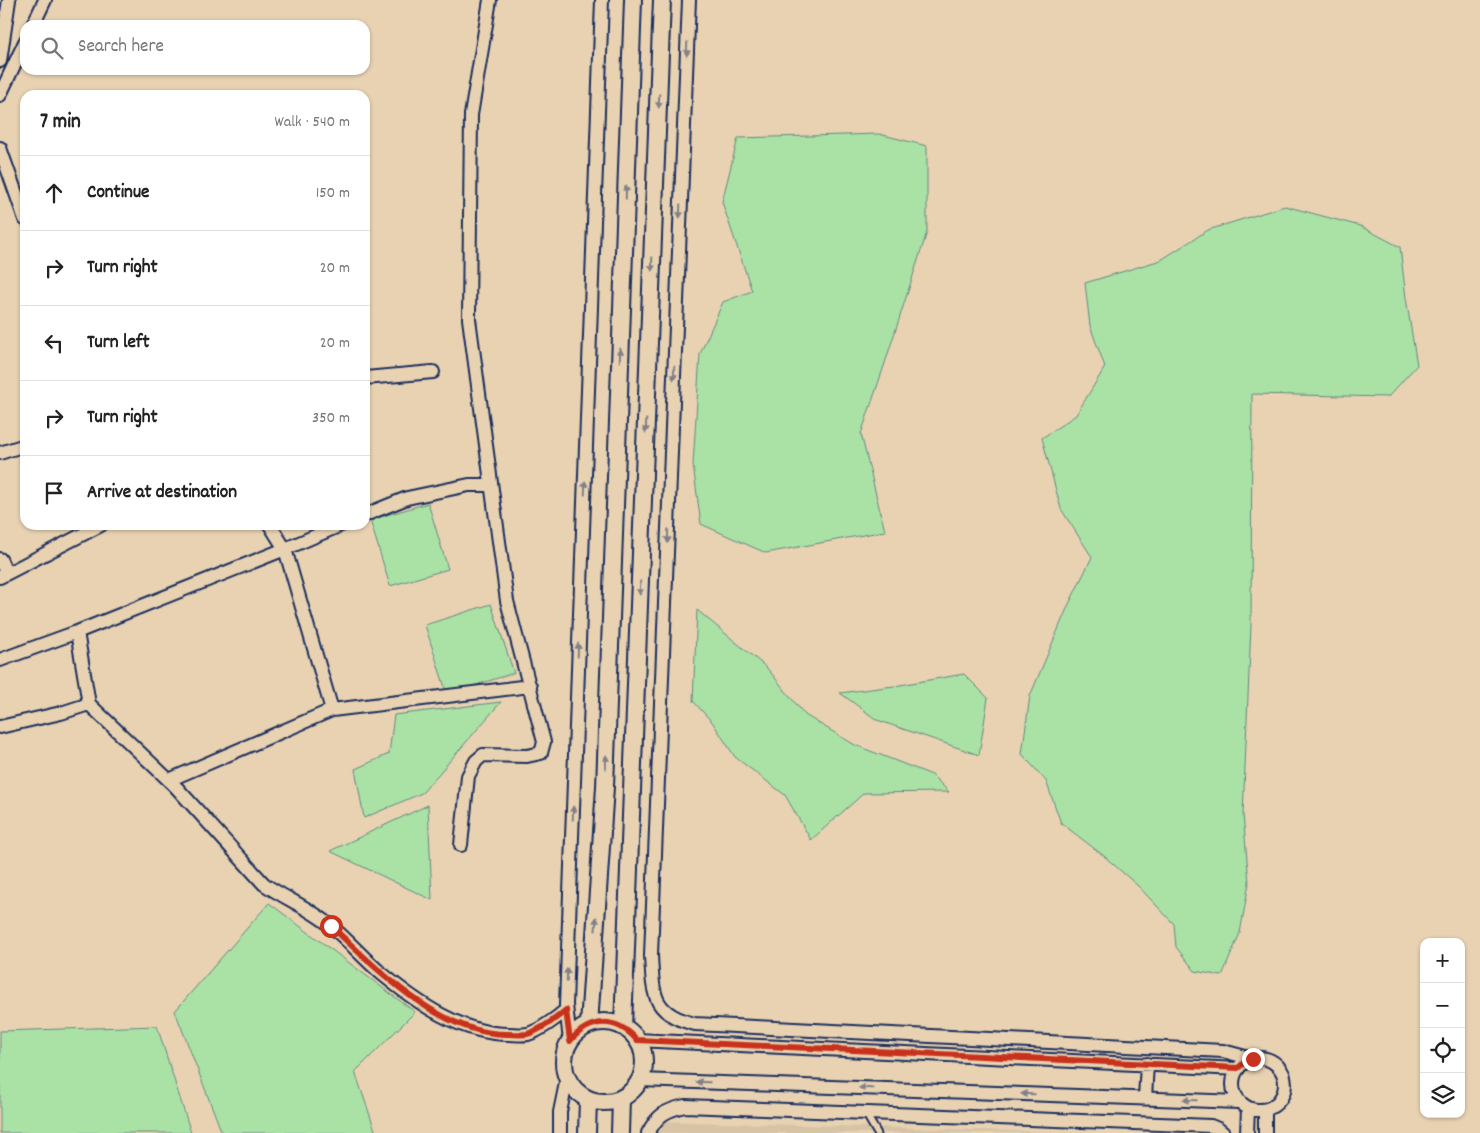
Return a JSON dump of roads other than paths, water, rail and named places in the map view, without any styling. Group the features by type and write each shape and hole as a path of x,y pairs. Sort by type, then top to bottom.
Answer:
{"street":[{"path":"0,61 9,0"},
{"path":"35,20 45,0"},
{"path":"461,845 468,776 476,762 482,755 527,756 541,754 544,742 507,601 468,319 471,115 490,0"},
{"path":"570,1041 566,1010 602,0"},
{"path":"589,1025 605,787 632,0"},
{"path":"623,1028 662,0"},
{"path":"689,0 651,955 654,991 659,1003 670,1016 695,1024 1224,1051 1253,1059"},
{"path":"0,93 20,52"},
{"path":"0,148 20,206"},
{"path":"370,378 433,372"},
{"path":"0,453 20,447"},
{"path":"370,513 407,498 469,485 491,485"},
{"path":"1,568 89,530"},
{"path":"273,530 285,549 332,710"},
{"path":"0,660 77,632 329,530"},
{"path":"77,632 89,704 169,780 264,884 278,894 293,900 331,926 380,972 410,996 436,1012 470,1028 495,1034 528,1034 554,1020 566,1010"},
{"path":"169,780 332,710 530,686"},
{"path":"0,727 62,713 89,704"},
{"path":"602,1022 615,1024 628,1030 637,1040 643,1053 644,1066 640,1080 632,1091 621,1099 608,1102 596,1102 588,1099 574,1089 567,1078 564,1066 565,1053 570,1041 578,1032 589,1025 602,1022"},
{"path":"637,1040 1238,1068"},
{"path":"1262,1058 1278,1065 1285,1080 1283,1097 1278,1103 1266,1110 1254,1110 1244,1105 1234,1094 1234,1077 1238,1068 1245,1062 1262,1058"},
{"path":"1145,1098 1147,1064"},
{"path":"560,1133 560,1112 567,1078"},
{"path":"640,1080 1145,1098 1244,1105"},
{"path":"587,1133 588,1099"},
{"path":"620,1133 621,1099"},
{"path":"1244,1105 1247,1133"},
{"path":"648,1133 657,1117 672,1108 684,1106 1211,1126 1223,1133"},
{"path":"1265,1133 1266,1110"}],"lane":[{"path":"865,1113 877,1133"}]}
